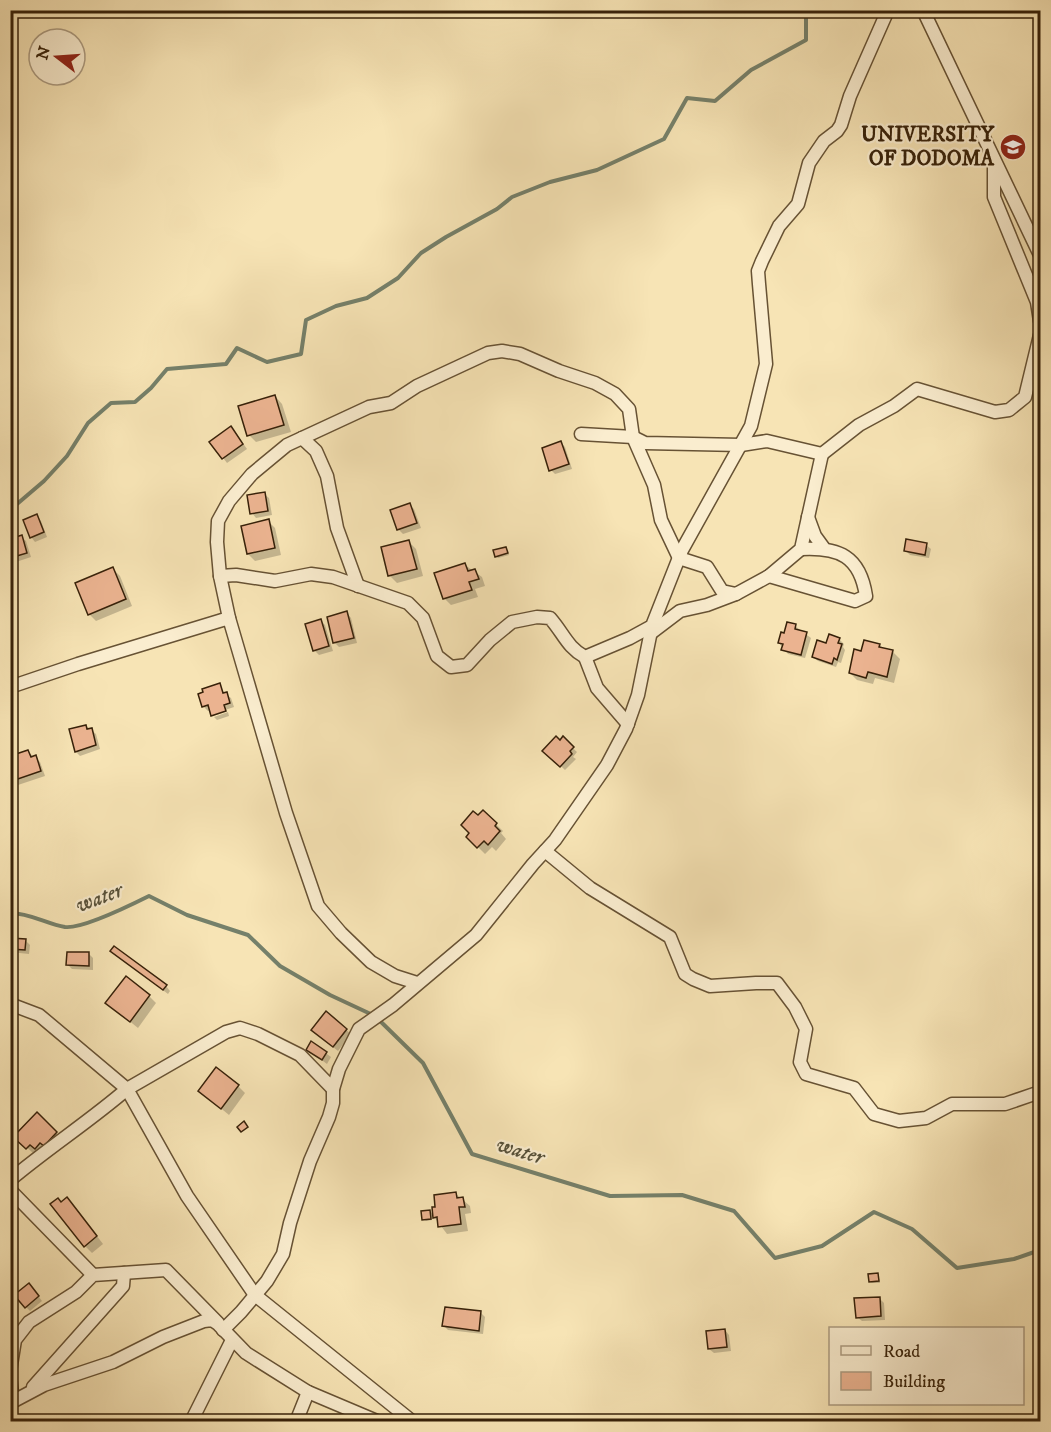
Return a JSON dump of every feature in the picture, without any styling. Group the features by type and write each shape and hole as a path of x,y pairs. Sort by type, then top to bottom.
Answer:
{"street":[{"path":"221,1327 267,1281 283,1254 290,1223 310,1161 329,1117 339,1069 359,1029 393,1005 476,935 555,840 596,782 628,724 638,695 651,630 679,558 751,426 766,364 758,272 779,226 798,204 810,163 824,141 837,131 844,118 850,96 888,10"},
{"path":"924,10 1041,255"},
{"path":"994,158 994,197 1037,302 1041,321"},
{"path":"585,657 651,630 680,611 706,605 736,594 769,576 801,549 822,454 859,424 894,406 917,389 995,412 1009,410 1025,397 1041,335"},
{"path":"417,983 395,976 372,962 341,933 318,906 286,813 229,618 219,576 218,521 229,501 252,474 287,445 369,408 390,403 417,386 488,353 502,351 520,354 558,371 595,383 615,394 629,409 633,437 654,485 661,520 679,558 707,567 722,591 736,594"},
{"path":"580,434 633,437 645,443 741,445 767,441 822,454"},
{"path":"302,438 316,451 327,476 337,528 358,586"},
{"path":"808,517 815,536 824,548"},
{"path":"769,576 855,601 866,596 864,580 847,556 824,548 801,549"},
{"path":"219,576 236,575 275,580 311,574 333,577 408,603 423,618 437,656 451,668 466,665 490,640 512,622 537,617 550,618 572,650 585,657 597,688 628,724"},
{"path":"10,687 229,618"},
{"path":"546,851 590,888 670,937 685,974 693,979 710,986 777,983 795,1007 806,1029 800,1062 806,1074 854,1088 874,1114 899,1121 926,1118 952,1104 1005,1104 1041,1092"},
{"path":"10,1004 39,1015 127,1089 187,1197 255,1295 412,1422"},
{"path":"10,1180 127,1089 226,1032 240,1028 258,1034 300,1055 333,1089"},
{"path":"10,1190 93,1275"},
{"path":"10,1371 15,1340 29,1322 76,1292 93,1275 166,1270 246,1353 308,1392 378,1422"},
{"path":"28,1393 123,1286 124,1273"},
{"path":"10,1377 12,1402 44,1385 113,1362 163,1337 204,1321 212,1320 221,1327"},
{"path":"190,1422 232,1340"},
{"path":"296,1422 308,1392"},
{"path":"1019,1422 1041,1421"}],"building":[{"path":"275,395 284,425 247,436 238,406"},
{"path":"231,426 243,444 222,459 209,442"},
{"path":"561,441 569,464 549,471 542,448"},
{"path":"265,492 268,511 250,514 247,495"},
{"path":"410,503 417,523 397,530 390,510"},
{"path":"37,514 44,532 30,538 23,520"},
{"path":"269,519 275,548 247,554 241,526"},
{"path":"22,535 27,553 10,558 10,539"},
{"path":"906,539 927,543 925,555 904,551"},
{"path":"409,540 417,569 388,576 381,547"},
{"path":"506,547 508,553 495,557 493,550"},
{"path":"465,563 468,571 475,569 479,579 469,582 472,590 443,599 434,573"},
{"path":"113,567 126,599 88,615 75,583"},
{"path":"347,611 354,638 333,643 327,617"},
{"path":"321,619 329,646 313,651 305,624"},
{"path":"787,622 796,624 795,629 807,632 801,655 781,650 783,644 778,643"},
{"path":"829,634 840,638 838,643 842,644 837,660 834,658 832,664 812,657 817,640 826,643"},
{"path":"864,640 893,650 887,677 868,672 866,678 849,673 854,649 861,651"},
{"path":"220,683 223,693 227,692 230,703 224,705 226,711 211,716 208,705 202,707 198,694 203,692 202,689"},
{"path":"86,725 87,729 92,728 96,745 75,752 69,729"},
{"path":"556,736 560,740 563,736 574,747 570,751 572,754 560,767 542,751"},
{"path":"28,750 31,757 36,755 41,771 12,781 10,756"},
{"path":"483,810 497,823 495,826 500,831 488,845 484,841 477,848 466,837 469,833 461,825 473,811 478,815"},
{"path":"10,938 26,939 25,950 10,949"},
{"path":"114,946 167,985 163,990 110,951"},
{"path":"67,952 89,952 89,966 66,965"},
{"path":"126,976 150,995 130,1022 105,1003"},
{"path":"326,1011 347,1029 333,1047 311,1030"},
{"path":"311,1041 327,1052 322,1060 306,1050"},
{"path":"216,1067 239,1085 221,1109 198,1091"},
{"path":"37,1112 57,1132 44,1146 40,1143 35,1149 30,1145 26,1149 13,1137"},
{"path":"244,1121 248,1127 241,1132 237,1127"},
{"path":"456,1192 457,1198 463,1197 465,1207 459,1207 461,1224 438,1227 437,1217 433,1218 434,1195"},
{"path":"67,1197 97,1236 84,1247 50,1204 58,1198 61,1202"},
{"path":"430,1210 431,1219 422,1220 421,1211"},
{"path":"878,1273 879,1281 869,1282 868,1274"},
{"path":"29,1283 39,1296 25,1308 14,1295"},
{"path":"880,1297 881,1316 856,1318 854,1298"},
{"path":"445,1307 481,1311 479,1331 442,1326"},
{"path":"725,1329 727,1347 708,1349 706,1331"}],"waterway":[{"path":"10,510 44,481 67,456 88,423 111,403 135,402 167,369 226,364 237,348 267,362 301,354 306,320 336,306 367,298 398,278 421,253 497,209 512,197 550,182 597,170 664,139 687,98 715,101 751,70 806,40 806,10"},
{"name":"water","path":"10,913 73,927 149,896 187,915 248,935 280,966 330,995 375,1016 423,1063 472,1154 610,1196 682,1195 734,1211 775,1258 822,1246 874,1212 912,1229 957,1268 1014,1259 1040,1250"}],"place":[{"name":"UNIVERSITY OF DODOMA","path":"1013,147"}]}
